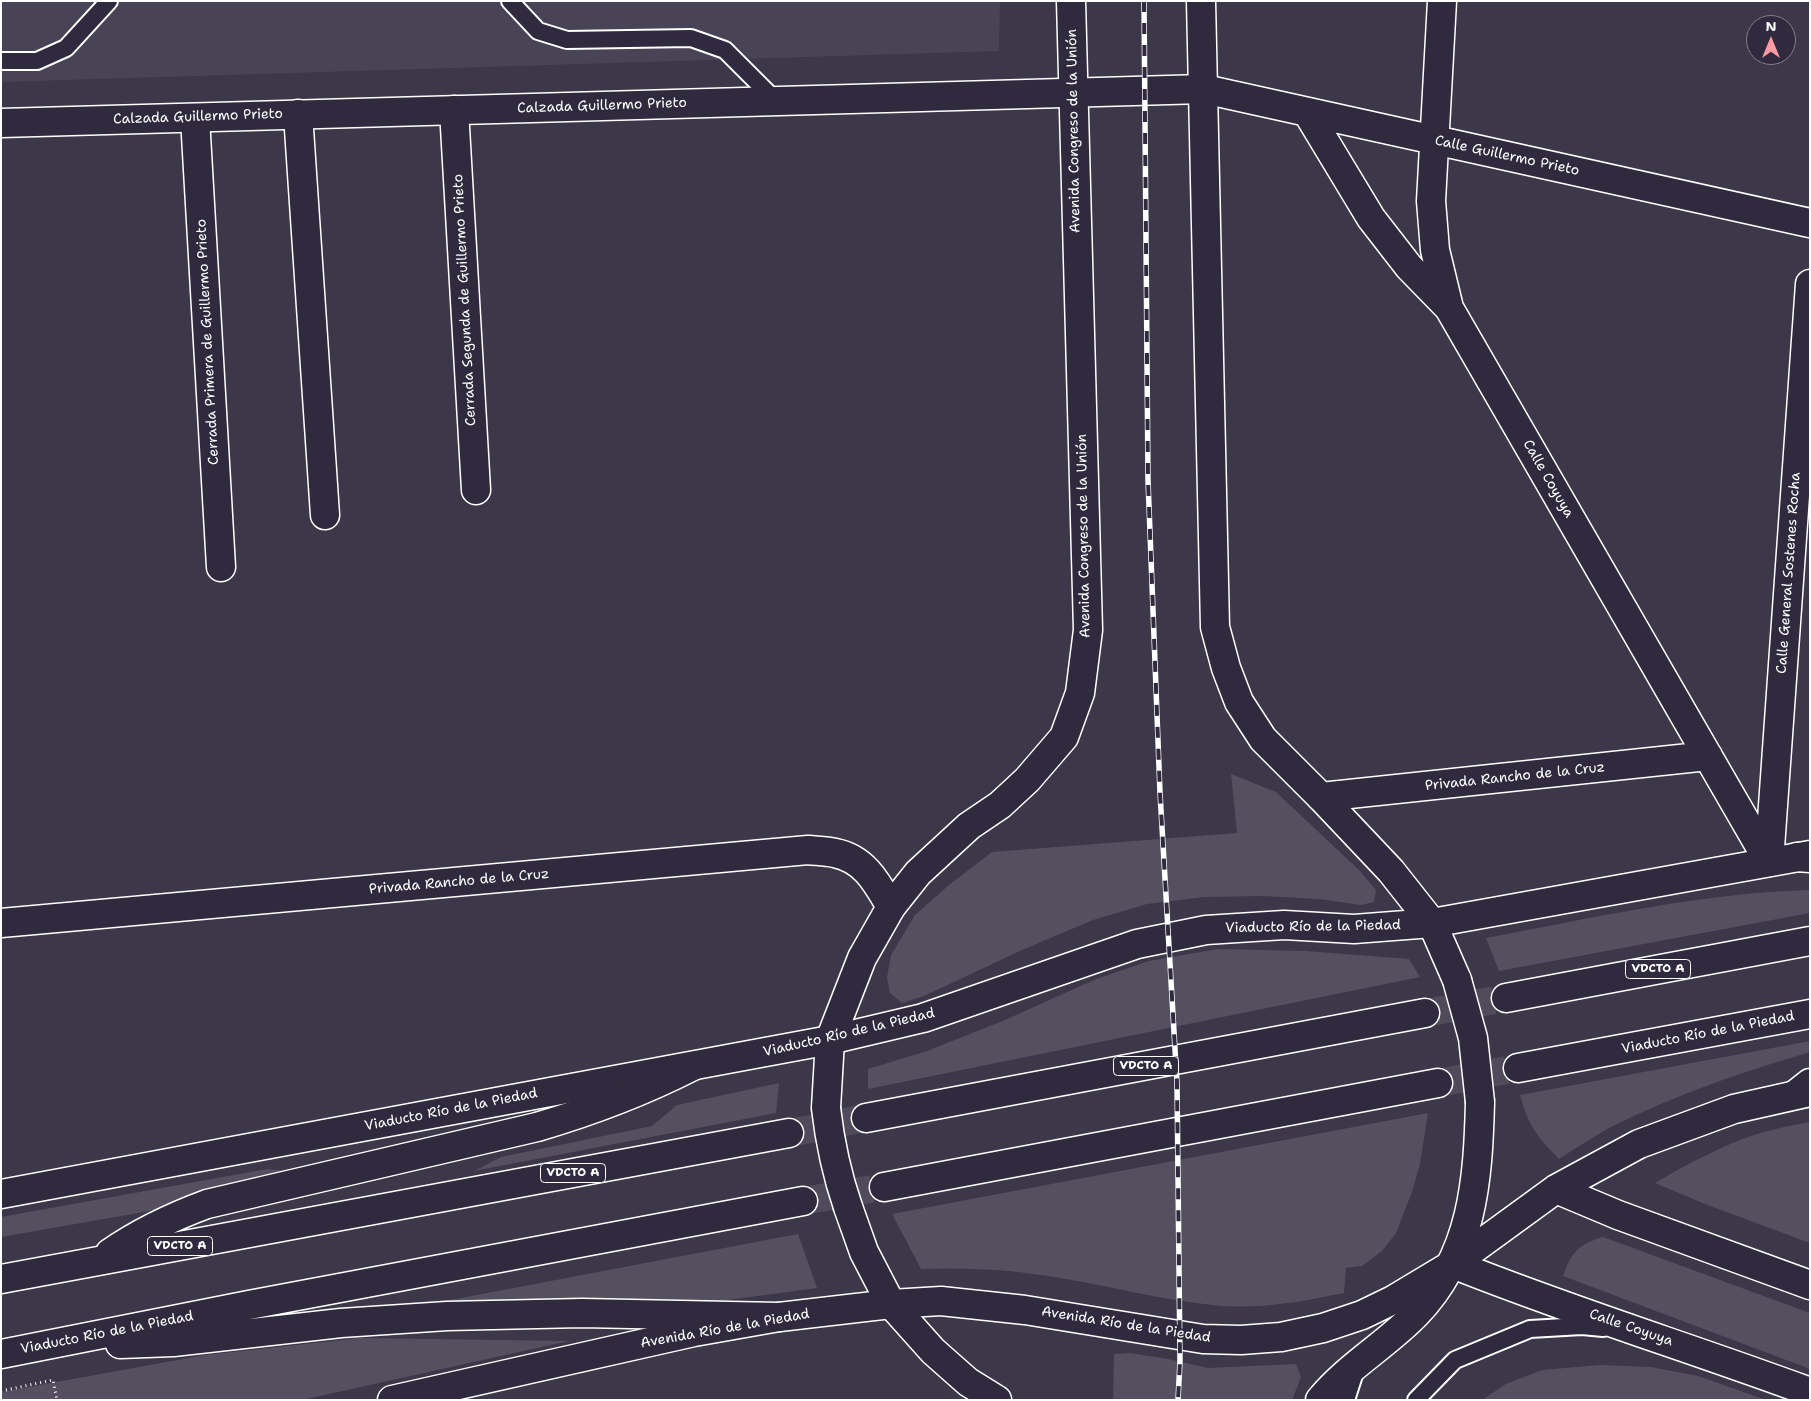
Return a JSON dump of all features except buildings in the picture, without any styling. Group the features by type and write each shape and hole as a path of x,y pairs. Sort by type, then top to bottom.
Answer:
{"main road":[{"name":"Avenida Congreso de la Unión","path":"997,1400 968,1382 933,1351 891,1304 864,1252 837,1176 826,1108 830,1040 862,958 891,908 918,873 970,826 1000,805 1027,780 1064,737 1080,693 1088,630 1071,1"},
{"path":"1201,1 1215,627 1226,668 1239,702 1263,739 1321,797 1390,871 1432,923 1457,980 1473,1038 1480,1102 1476,1179 1467,1221 1453,1264 1436,1290 1416,1314 1393,1335 1359,1361 1320,1400"},
{"path":"1442,1 1432,201 1435,240 1449,308"},
{"name":"Calzada Guillermo Prieto","path":"1,123 1204,89"},
{"name":"Calle Guillermo Prieto","path":"1204,89 1810,223"},
{"name":"Cerrada Segunda de Guillermo Prieto","path":"454,110 476,490"},
{"name":"Calle Coyuya","path":"1307,112 1371,218 1409,267 1449,308 1768,862"},
{"path":"298,114 325,515"},
{"name":"Cerrada Primera de Guillermo Prieto","path":"195,118 222,567"},
{"name":"Calle General Sostenes Rocha","path":"1768,862 1810,284"},
{"name":"Privada Rancho de la Cruz","path":"1321,797 1708,756"},
{"name":"Privada Rancho de la Cruz","path":"1,923 808,850 836,853 861,864 879,886 891,908"},
{"name":"Viaducto Río de la Piedad","path":"1,1194 830,1040 923,1018 1137,944 1206,930 1284,925 1354,929 1432,923 1805,856"},
{"name":"VDCTO A","path":"1506,998 1810,941"},
{"name":"VDCTO A","path":"866,1118 1425,1013"},
{"name":"Viaducto Río de la Piedad","path":"1518,1068 1810,1014"},
{"path":"99,1261 128,1241 159,1224 207,1204 537,1127 580,1115 622,1099 692,1066"},
{"path":"884,1186 1438,1083"},
{"name":"Avenida Río de la Piedad","path":"392,1400 450,1393 694,1332 779,1317 891,1304 941,1301 1016,1309 1203,1339 1241,1340 1281,1337 1323,1328 1362,1316 1392,1300 1453,1264 1556,1189 1639,1144 1734,1109 1805,1090"},
{"name":"VDCTO A","path":"1,1279 789,1133"},
{"path":"1556,1189 1618,1215 1810,1285"},
{"name":"Viaducto Río de la Piedad","path":"1,1354 803,1202"},
{"name":"Calle Coyuya","path":"1453,1264 1519,1290 1810,1392"},
{"path":"54,1344 173,1342 341,1324 457,1316 582,1313 779,1317"}],"lane":[{"path":"1,61 36,60 66,48 109,1"},
{"path":"510,1 538,31 567,40 690,38 725,50 776,101"},
{"path":"1416,1400 1455,1360 1530,1329 1582,1326 1642,1332"},
{"path":"1346,1400 1359,1361"}],"path":[{"path":"1,1391 53,1380 57,1400"}],"shaded area":[{"path":"1,1 1000,1 999,51 1,82"},
{"path":"1231,774 1276,792 1360,871 1376,890 1374,902 1361,905 1319,899 1263,896 1204,897 1147,904 1093,920 1022,950 924,996 902,1003 890,993 887,977 891,955 915,915 949,885 992,852 1237,833"},
{"path":"1810,890 1810,913 1499,971 1486,938 1687,901 1769,892"},
{"path":"1218,949 1306,951 1409,959 1420,977 868,1089 868,1069 927,1051 1005,1020 1096,979 1149,961"},
{"path":"1810,1041 1810,1052 1684,1094 1611,1127 1559,1159 1534,1130 1526,1115 1520,1095"},
{"path":"779,1083 776,1113 474,1171 501,1157 652,1126 677,1105"},
{"path":"1428,1113 1420,1164 1412,1192 1396,1233 1382,1251 1362,1266 1346,1268 1344,1293 1262,1306 1229,1306 1175,1300 1030,1273 958,1268 921,1269 892,1214"},
{"path":"1810,1122 1810,1243 1705,1204 1655,1183 1730,1144 1770,1130"},
{"path":"267,1169 280,1170 274,1182 167,1208 1,1237 1,1217"},
{"path":"798,1234 817,1288 691,1305 442,1311 440,1302"},
{"path":"1603,1237 1810,1313 1810,1369 1563,1276 1569,1261 1577,1250"},
{"path":"360,1338 569,1341 302,1400 1,1400 1,1392 205,1355"},
{"path":"1129,1353 1208,1368 1296,1364 1301,1377 1292,1400 1113,1400 1114,1354"},
{"path":"1600,1365 1651,1367 1698,1376 1766,1400 1482,1400 1506,1384 1542,1370"}],"tunnel":[{"path":"1425,1013 1506,998"},
{"path":"1438,1083 1518,1068"},
{"path":"789,1133 866,1118"},
{"path":"803,1201 884,1187"}],"railway":[{"path":"1144,1 1148,480 1160,793 1177,1083 1180,1361 1178,1400"}]}
